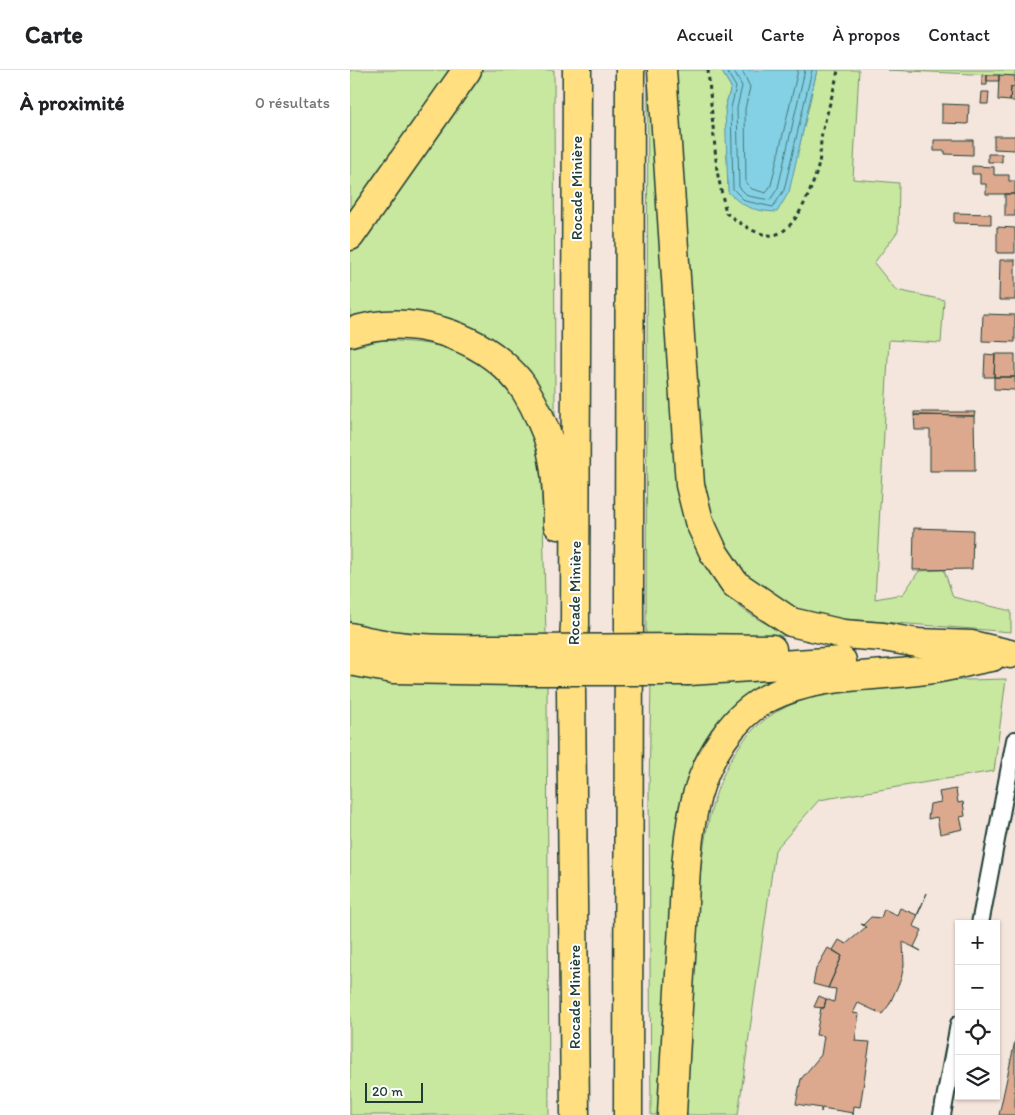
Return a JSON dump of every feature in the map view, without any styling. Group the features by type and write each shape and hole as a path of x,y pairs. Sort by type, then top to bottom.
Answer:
{"highway":[{"path":"350,236 467,70"},
{"name":"Rocade Minière","path":"575,1115 571,689 575,624 577,70"},
{"path":"628,1115 630,70"},
{"path":"662,70 690,485 699,521 714,553 735,584 790,622 843,634 918,642 972,645 1010,654 970,660 933,669 851,676 800,684 767,698 744,715 725,736 710,763 697,794 691,823 672,1115"},
{"path":"350,332 397,325 436,329 457,336 482,349 502,364 520,382 547,436 554,464 560,567 560,624 571,689"},
{"path":"350,637 376,644 517,660"},
{"path":"689,660 789,650 918,642"},
{"path":"350,661 393,669 517,660 934,658 970,660"}],"street":[{"path":"981,920 1015,740"},
{"path":"942,1115 955,1045"}],"path":[{"path":"708,70 717,171 726,213 758,232 774,234 786,230 795,220 808,195 819,166 820,146 838,70"}],"green space":[{"path":"350,70 451,70 350,213"},
{"path":"475,70 554,70 555,416 549,415 505,354 350,324 350,247"},
{"path":"648,70 700,555 718,584 735,603 762,621 791,634 790,636 646,635"},
{"path":"676,70 721,70 731,87 725,107 727,121 799,148 817,70 859,70 853,179 899,183 898,231 874,263 896,290 944,300 941,343 889,340 875,599 903,594 919,571 944,570 953,597 1011,611 1011,632 833,618 797,610 745,574 726,547 712,520 702,485"},
{"path":"888,70 1015,70 1015,76"},
{"path":"382,340 422,343 452,349 461,353 492,374 510,394 524,416 533,438 540,473 546,635 422,636 374,629 350,622 350,348"},
{"path":"350,668 547,681 549,1115 350,1115"},
{"path":"780,679 711,741 663,1115 651,1115 649,790 651,681"},
{"path":"1006,679 994,771 819,800 775,850 738,1115 684,1115 698,897 708,826 717,791 731,760 750,733 776,712 799,701 826,694 888,684"}],"water":[{"path":"721,70 817,70 789,192 777,212 750,208 739,202 728,192 725,107 731,87"}],"building":[{"path":"982,74 987,75 987,85 982,85"},
{"path":"987,75 999,75 999,81 987,81"},
{"path":"999,75 1015,76 1015,87 1011,87 1010,101 998,100"},
{"path":"1011,87 1015,87 1015,101 1010,101"},
{"path":"982,92 989,92 988,104 981,104"},
{"path":"942,104 969,105 968,124 942,123"},
{"path":"994,136 1015,136 1015,150 994,149"},
{"path":"934,140 973,140 973,155 945,154 945,151 934,151"},
{"path":"988,154 1002,154 1002,162 988,162"},
{"path":"972,166 994,167 994,175 1009,175 1009,181 1015,181 1015,194 986,194 986,184 980,184 980,174 972,174"},
{"path":"1005,194 1015,194 1015,216 1005,216"},
{"path":"954,213 991,214 991,224 954,223"},
{"path":"997,227 1015,228 1015,253 997,253"},
{"path":"1000,260 1015,260 1015,300 999,300"},
{"path":"983,314 1015,315 1015,342 982,341"},
{"path":"985,354 995,355 994,377 984,377"},
{"path":"995,354 1015,354 1015,377 994,377"},
{"path":"994,377 1015,377 1015,390 994,389"},
{"path":"914,412 975,412 974,416 914,415"},
{"path":"914,415 974,416 975,471 930,471 930,430 915,430"},
{"path":"914,528 973,530 972,569 913,570"},
{"path":"956,789 958,803 963,802 965,816 960,817 963,829 940,834 937,817 928,819 930,804 941,802 939,792"},
{"path":"927,893 913,926 922,930 914,947 921,951 903,942 904,965 901,979 889,1005 882,1014 858,1003 853,1013 859,1014 855,1041 870,1042 860,1107 854,1106 853,1115 853,1113 822,1108 821,1112 821,1108 796,1104 801,1079 821,1055 824,1036 816,1035 821,1008 824,1008 826,999 834,1002 836,989 828,988 842,956 833,950 839,940 846,944 866,927 861,924 863,925 871,917 881,918 884,909 897,915 900,908 917,915"},
{"path":"828,948 842,956 828,988 813,984 816,969"},
{"path":"819,996 826,999 824,1008 814,1007"},
{"path":"1015,1041 1015,1115 999,1115"}]}
